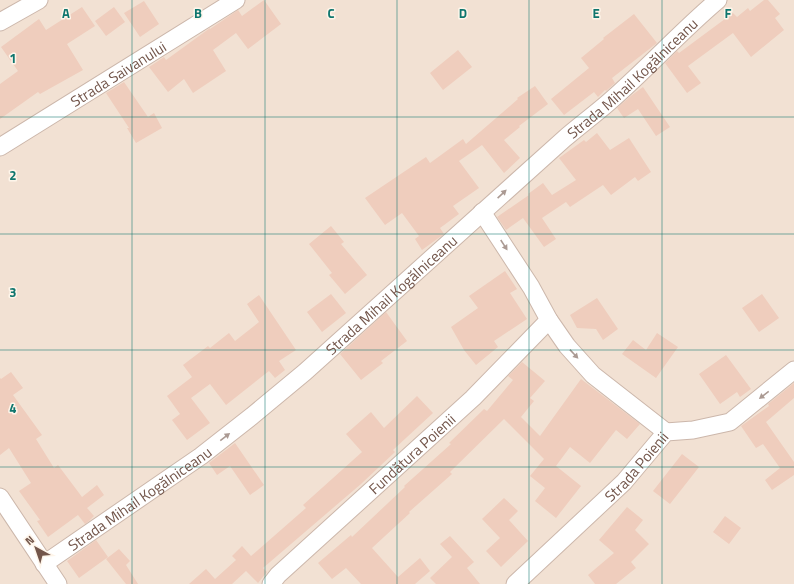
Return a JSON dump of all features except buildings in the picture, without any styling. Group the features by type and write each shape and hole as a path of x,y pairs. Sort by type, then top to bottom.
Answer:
{"street":[{"path":"0,22 39,0"},
{"name":"Strada Saivanului","path":"0,147 236,0"},
{"name":"Strada Mihail Kogălniceanu","path":"44,564 195,460 252,416 304,372 564,139 609,102 689,25 718,0"},
{"path":"482,212 531,287 549,320 567,346 593,375 666,432"},
{"name":"Fundătura Poienii","path":"271,584 278,575 473,398 549,320"},
{"name":"Strada Poienii","path":"515,584 624,482 666,432 693,430 730,422 794,370"},
{"path":"0,497 58,584"}],"shaded area":[{"path":"0,0 794,0 794,584 0,584"}]}
